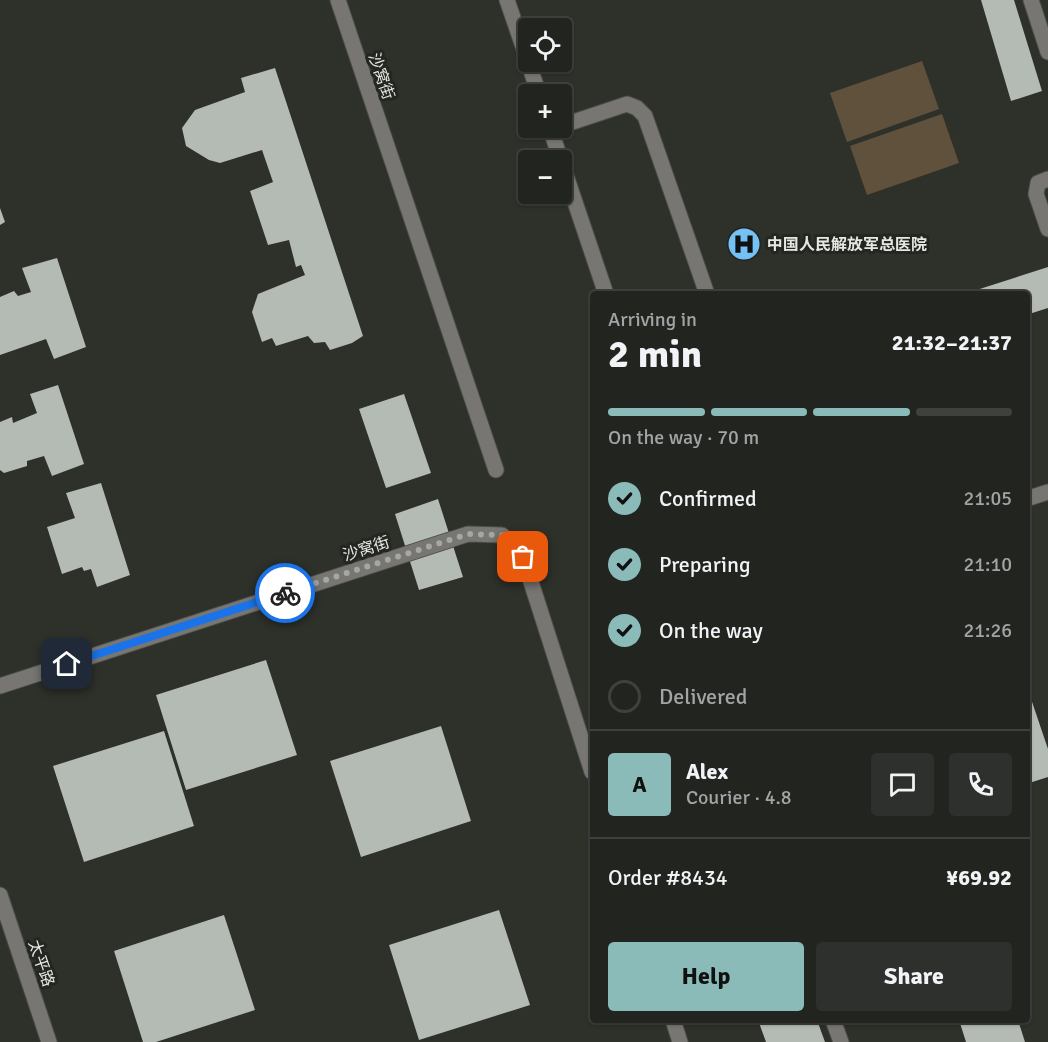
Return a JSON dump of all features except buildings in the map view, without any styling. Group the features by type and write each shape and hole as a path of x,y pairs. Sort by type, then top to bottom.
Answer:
{"street":[{"name":"沙窝街","path":"338,0 496,470"},
{"path":"507,0 518,32"},
{"path":"1031,0 1048,52"},
{"path":"572,121 627,104 637,108 645,116 706,291"},
{"path":"557,138 605,291"},
{"path":"1048,178 1038,183 1036,194 1048,229"},
{"path":"1030,498 1048,492"},
{"name":"沙窝街","path":"0,686 468,534 502,535 523,557 590,766"},
{"name":"太平路","path":"0,895 4,920 49,1042"},
{"path":"674,1023 680,1042"},
{"path":"835,1023 841,1042"}],"shaded area":[{"path":"922,61 939,109 847,142 830,93"},
{"path":"942,114 959,163 867,195 850,146"}],"way so far":[{"path":"285,593 468,534 502,535 523,557"}],"place":[{"name":"中国人民解放军总医院","path":"744,244"}],"route":[{"path":"67,664 285,593"}]}
